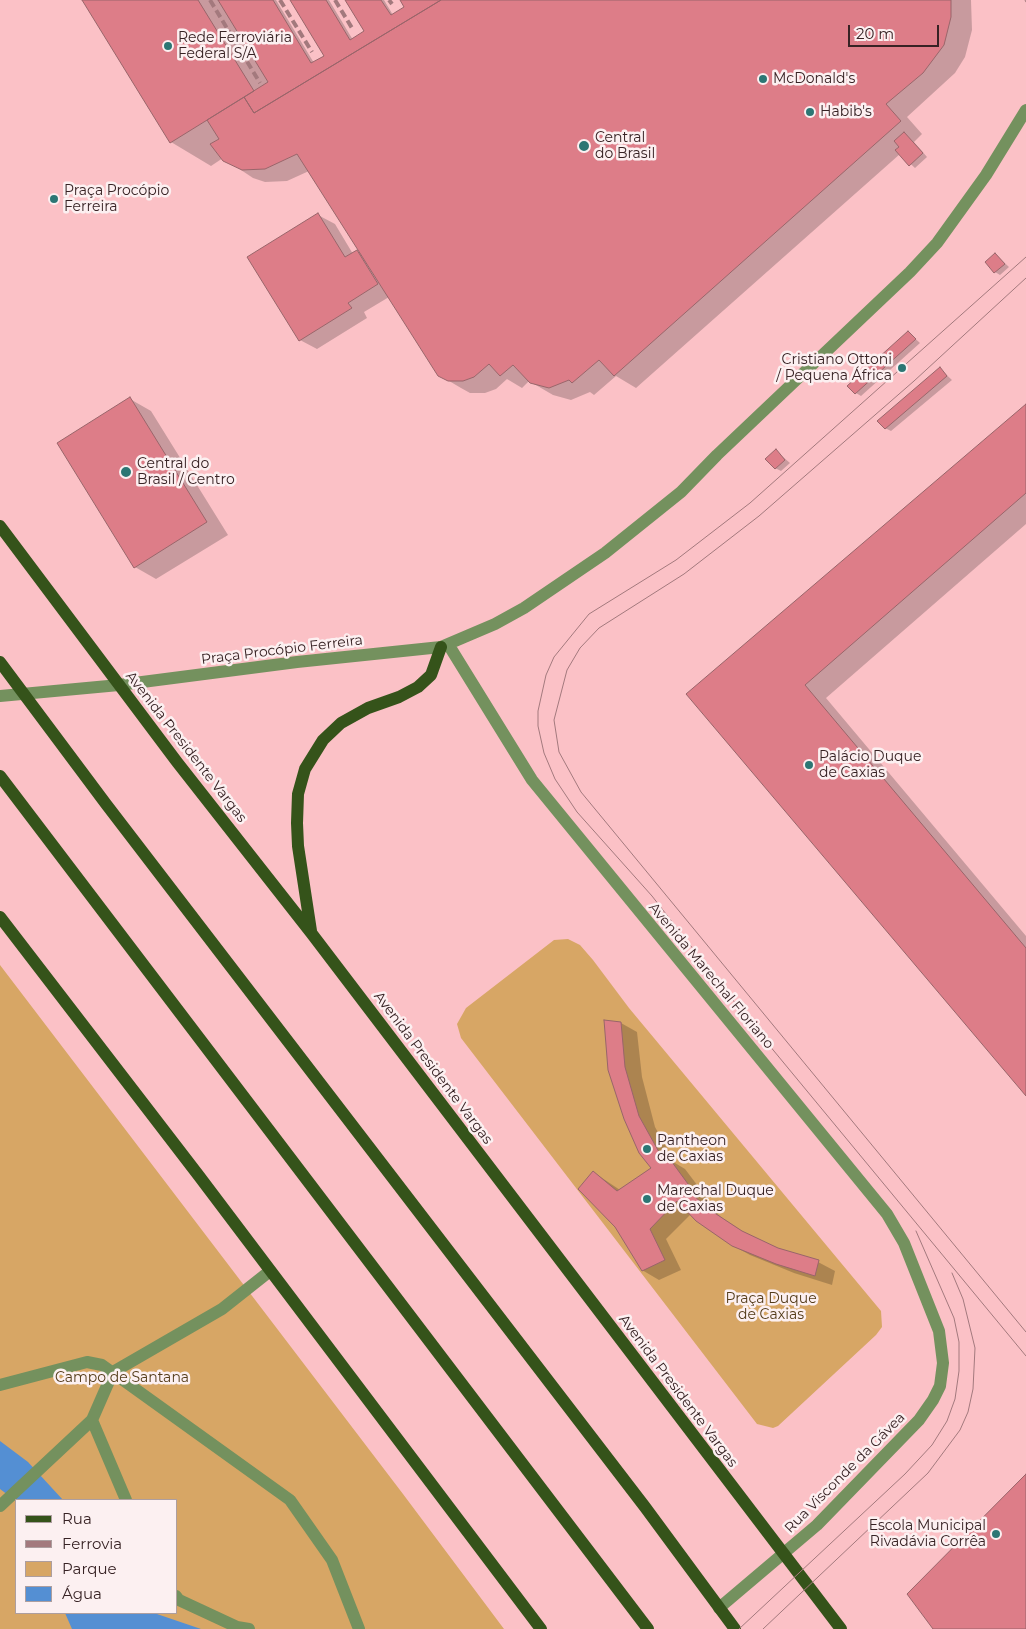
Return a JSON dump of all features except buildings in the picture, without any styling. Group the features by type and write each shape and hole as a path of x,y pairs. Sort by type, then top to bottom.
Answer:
{"main road":[{"name":"Avenida Presidente Vargas","path":"0,526 119,685 312,934 841,1629"},
{"path":"312,934 298,846 297,823 298,794 305,769 324,740 341,723 368,708 399,697 418,686 431,675 445,646"},
{"path":"0,662 111,811 645,1507 735,1629"},
{"path":"0,776 648,1629"},
{"path":"0,917 199,1176 541,1629"}],"street":[{"name":"Praça Procópio Ferreira","path":"0,696 119,685 297,662 445,646 495,624 524,608 605,553 681,492 717,455 910,272 936,243 1021,128 1026,110"},
{"name":"Avenida Marechal Floriano","path":"445,646 532,780 887,1214 904,1243 939,1331"},
{"path":"4,1502 92,1420 113,1372 222,1309 270,1271"},
{"name":"Rua Visconde da Gávea","path":"719,1608 785,1554 859,1484 929,1407 940,1386 942,1373 939,1331"},
{"path":"0,1385 87,1362 102,1365 113,1372 290,1500 332,1560 359,1629"},
{"path":"92,1420 126,1499"},
{"path":"178,1599 237,1627 249,1629"}],"green space":[{"name":"Praça Duque de Caxias","path":"568,939 580,945 593,960 629,1008 881,1311 882,1327 876,1335 778,1426 773,1428 757,1424 461,1038 457,1024 466,1008 554,940"},
{"name":"Campo de Santana","path":"0,965 403,1494 504,1629 0,1629"}],"water":[{"path":"0,1441 28,1462 62,1499 15,1500 0,1489"},
{"path":"65,1614 157,1614 201,1629 72,1629"}],"tram line":[{"path":"1026,257 750,503 676,560 589,614 554,657 546,675 538,711 538,726 544,753 555,779 577,812 652,896 750,1022 1026,1356"},
{"path":"1026,278 914,381 759,516 684,574 599,628 580,648 567,670 554,720 559,752 581,792 1026,1332"},
{"path":"739,1629 905,1474 932,1445 947,1421 955,1399 959,1371 959,1342 954,1318 916,1231"},
{"path":"763,1629 928,1473 960,1430 968,1412 973,1389 975,1348 963,1299 952,1273"}],"railway":[{"path":"210,0 260,83"},
{"path":"280,0 312,52"},
{"path":"335,0 352,28"},
{"path":"389,0 392,4"}],"place":[{"name":"Rede Ferroviária Federal S/A","path":"168,46"},
{"name":"McDonald's","path":"763,79"},
{"name":"Habib's","path":"810,112"},
{"name":"Central do Brasil","path":"584,146"},
{"name":"Praça Procópio Ferreira","path":"54,199"},
{"name":"Cristiano Ottoni / Pequena África","path":"902,368"},
{"name":"Central do Brasil / Centro","path":"126,472"},
{"name":"Palácio Duque de Caxias","path":"809,765"},
{"name":"Pantheon de Caxias","path":"647,1149"},
{"name":"Marechal Duque de Caxias","path":"647,1199"},
{"name":"Escola Municipal Rivadávia Corrêa","path":"996,1534"}]}
